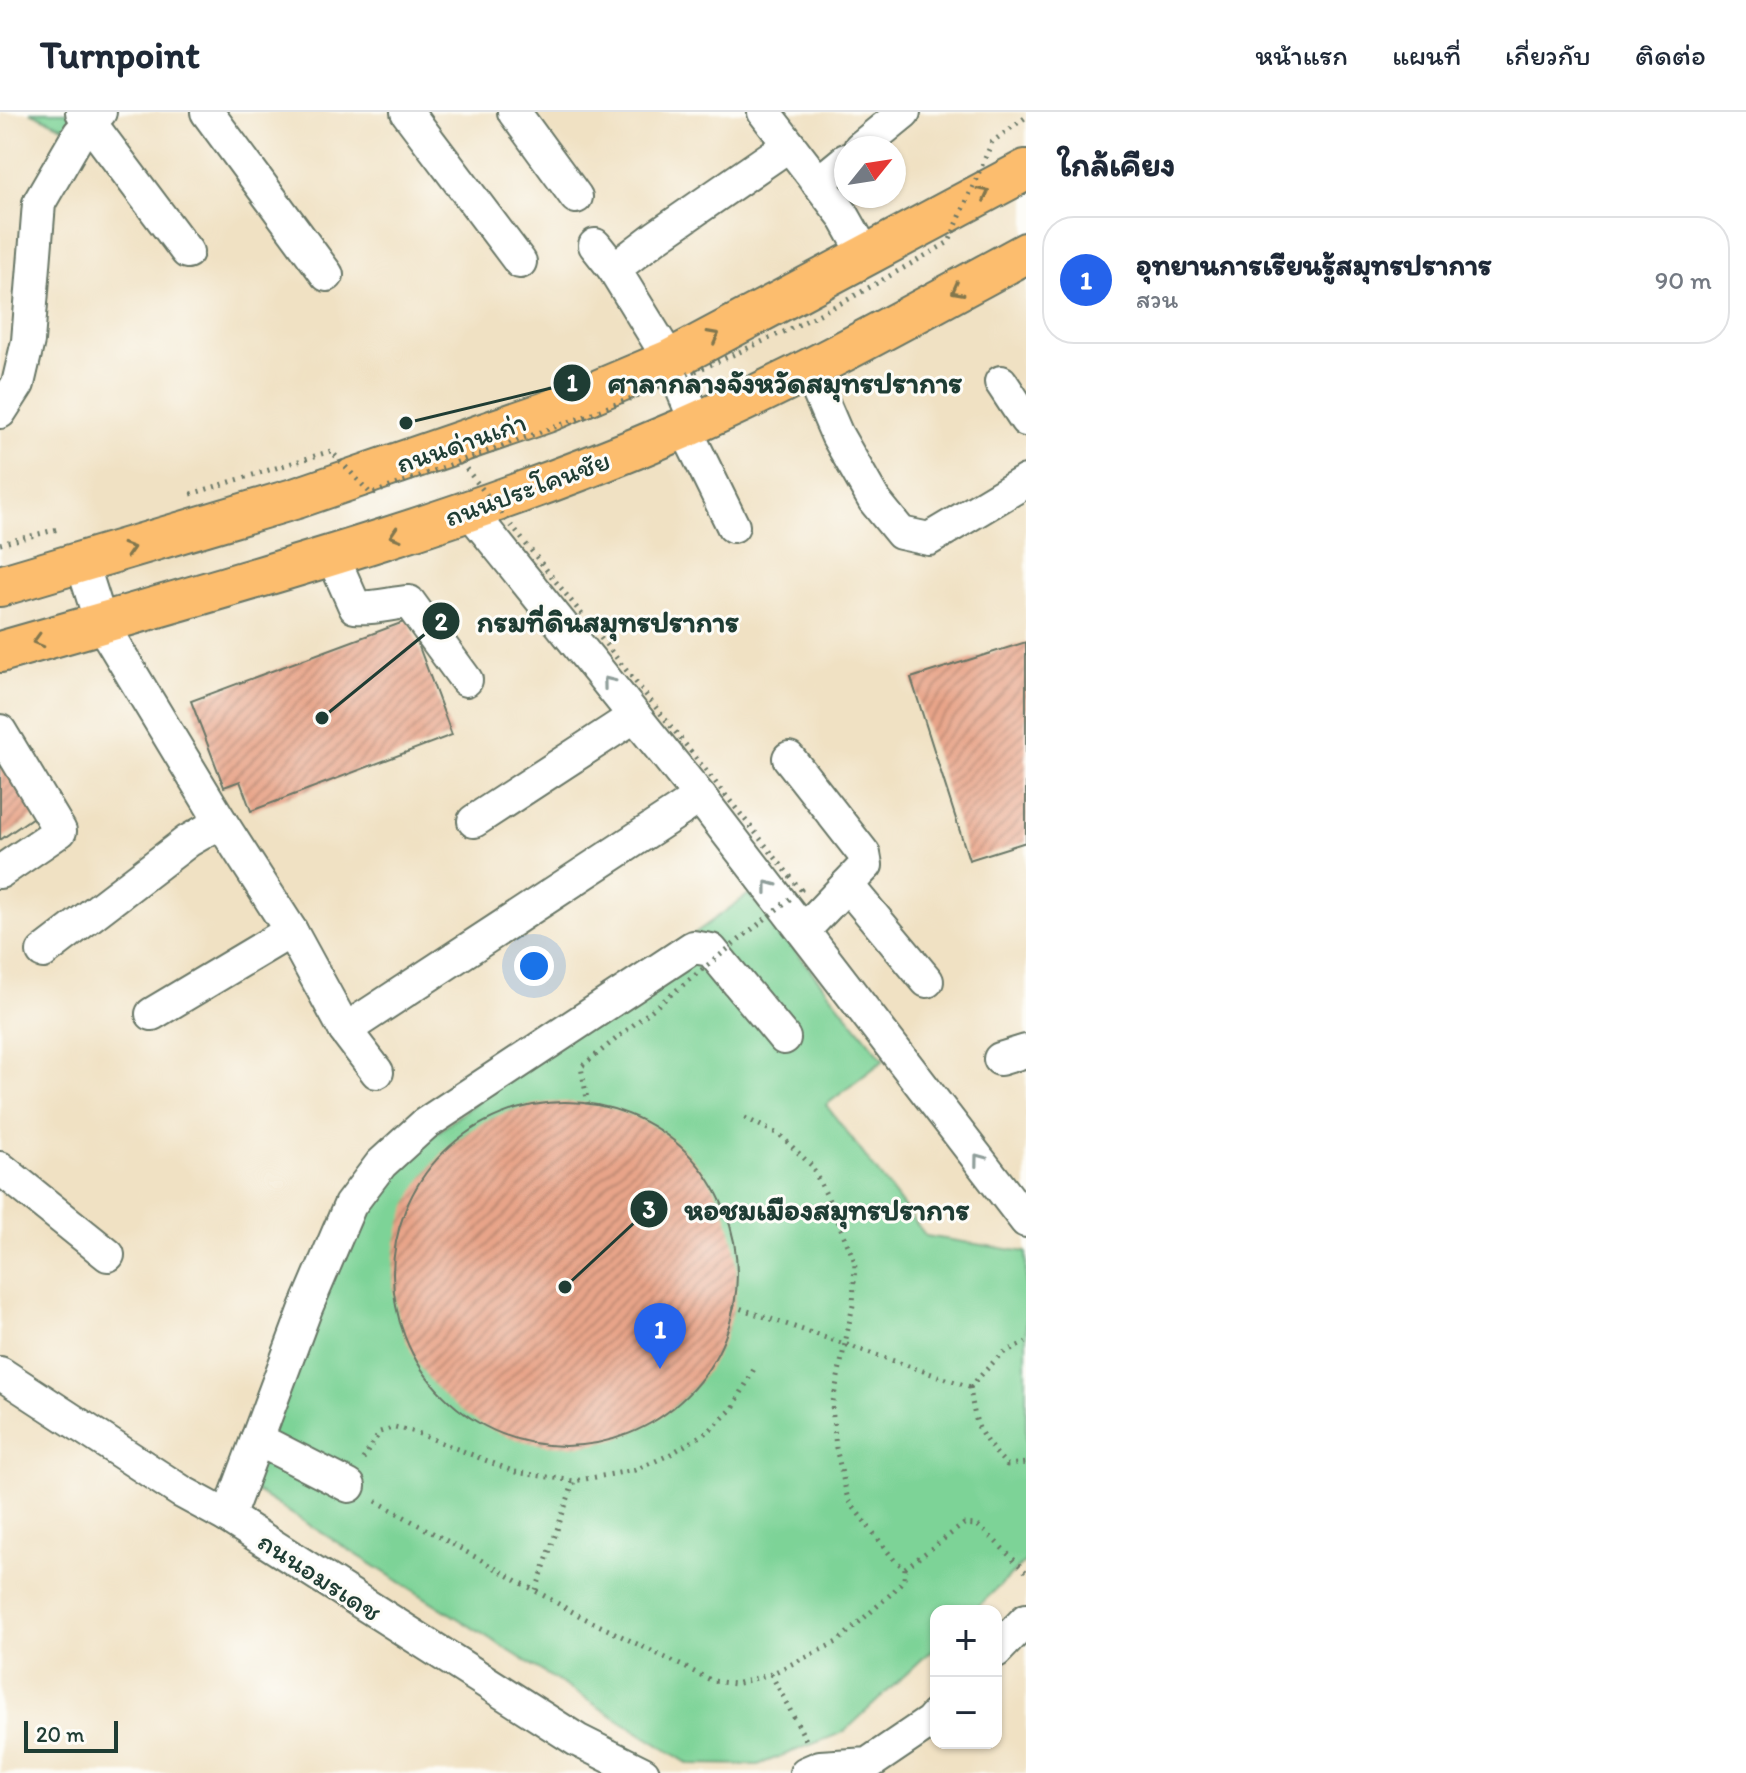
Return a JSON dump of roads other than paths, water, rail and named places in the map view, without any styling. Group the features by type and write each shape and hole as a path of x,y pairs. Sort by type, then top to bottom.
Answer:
{"main road":[{"name":"ถนนด่านเก่า","path":"0,586 297,498 547,412 670,360 1025,172"},
{"name":"ถนนประโคนชัย","path":"0,652 332,555 579,470 690,425 809,370 1026,253"}],"street":[{"path":"207,112 327,275"},
{"path":"407,112 520,262"},
{"path":"514,112 576,197"},
{"path":"764,112 843,215 866,256"},
{"path":"0,412 18,384 28,341 39,203 91,115 187,252"},
{"path":"733,526 690,425 670,360 605,257 656,237 789,145"},
{"path":"818,183 834,170"},
{"path":"809,370 837,435 874,500 901,533 929,539 1026,481"},
{"path":"1001,382 1026,420"},
{"path":"469,510 700,797 1026,1221"},
{"path":"332,555 355,607 369,609 409,602 466,680"},
{"path":"82,563 101,623 291,931 345,1030 377,1072"},
{"path":"474,821 635,716"},
{"path":"0,731 60,831 0,872"},
{"path":"789,758 864,854 866,865 804,930"},
{"path":"345,1030 700,797"},
{"path":"43,952 188,841 221,822"},
{"path":"847,885 927,981"},
{"path":"152,1014 291,931"},
{"path":"228,1517 306,1308 350,1205 381,1164 425,1124 693,947 711,950 784,1038"},
{"path":"0,1168 108,1255"},
{"name":"ถนนอมรเดช","path":"0,1373 182,1492 228,1517 577,1740 643,1773"},
{"path":"257,1439 349,1486"},
{"path":"1002,1645 1026,1620"},
{"path":"813,1770 868,1764 930,1722"}],"place":[{"name":"ศาลากลางจังหวัดสมุทรปราการ","path":"406,423"},
{"name":"กรมที่ดินสมุทรปราการ","path":"322,718"},
{"name":"หอชมเมืองสมุทรปราการ","path":"565,1287"},
{"name":"อุทยานการเรียนรู้สมุทรปราการ","path":"660,1369"}]}
